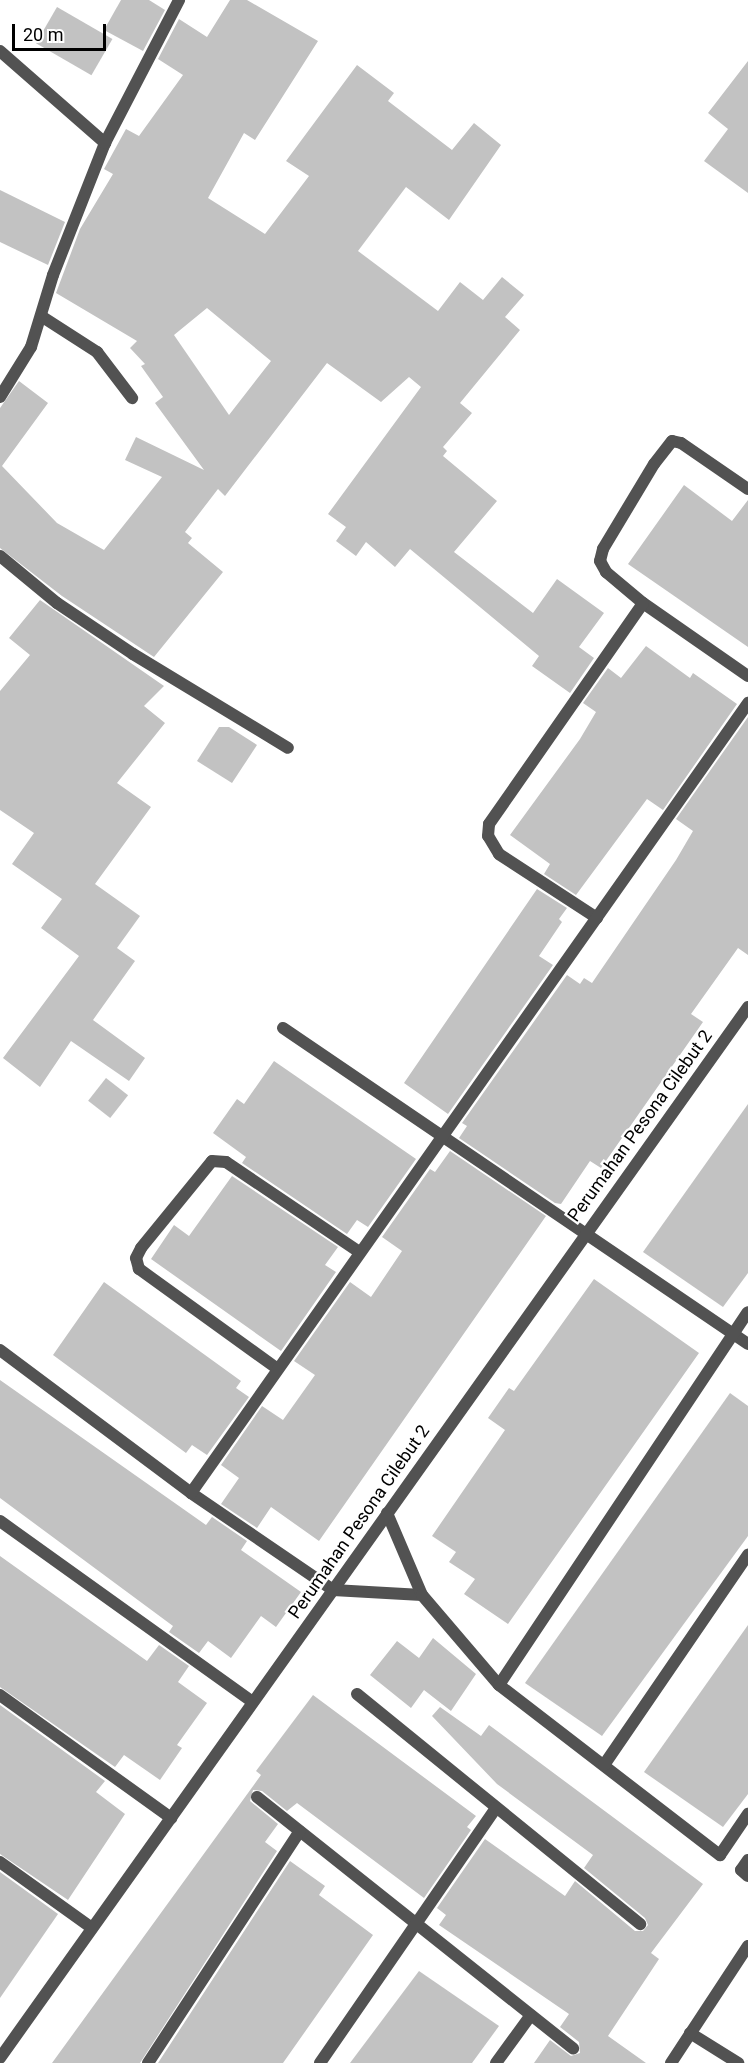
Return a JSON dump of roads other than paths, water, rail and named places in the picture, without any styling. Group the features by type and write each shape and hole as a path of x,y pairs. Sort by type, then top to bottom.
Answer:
{"street":[{"path":"0,397 31,347 42,316 52,275 105,143 179,0"},
{"path":"0,51 105,143"},
{"path":"42,316 97,352 132,398"},
{"path":"748,489 681,443 672,441 665,447 603,549 600,561 606,572 643,603 748,676"},
{"path":"0,556 57,603 124,648 288,748"},
{"path":"597,918 499,854 488,836 489,824 643,603"},
{"path":"191,1493 275,1368 444,1134 748,703"},
{"name":"Perumahan Pesona Cilebut 2","path":"0,2058 5,2041 92,1928 748,1007"},
{"path":"283,1028 444,1134 748,1344"},
{"path":"275,1368 139,1269 136,1258 141,1248 212,1161 226,1162 358,1251"},
{"path":"499,1685 748,1311"},
{"path":"0,1350 191,1493 333,1590 422,1595"},
{"path":"387,1513 422,1595 499,1685 720,1855 748,1814"},
{"path":"0,1521 253,1702"},
{"path":"604,1765 748,1556"},
{"path":"357,1694 640,1924"},
{"path":"0,1695 171,1818"},
{"path":"257,1797 573,2048"},
{"path":"320,2063 414,1922 496,1808"},
{"path":"148,2063 300,1831"},
{"path":"748,1860 741,1870 748,1876"},
{"path":"0,1862 92,1928"},
{"path":"670,2063 748,1946"},
{"path":"496,2063 531,2015"},
{"path":"690,2033 738,2063"}]}
